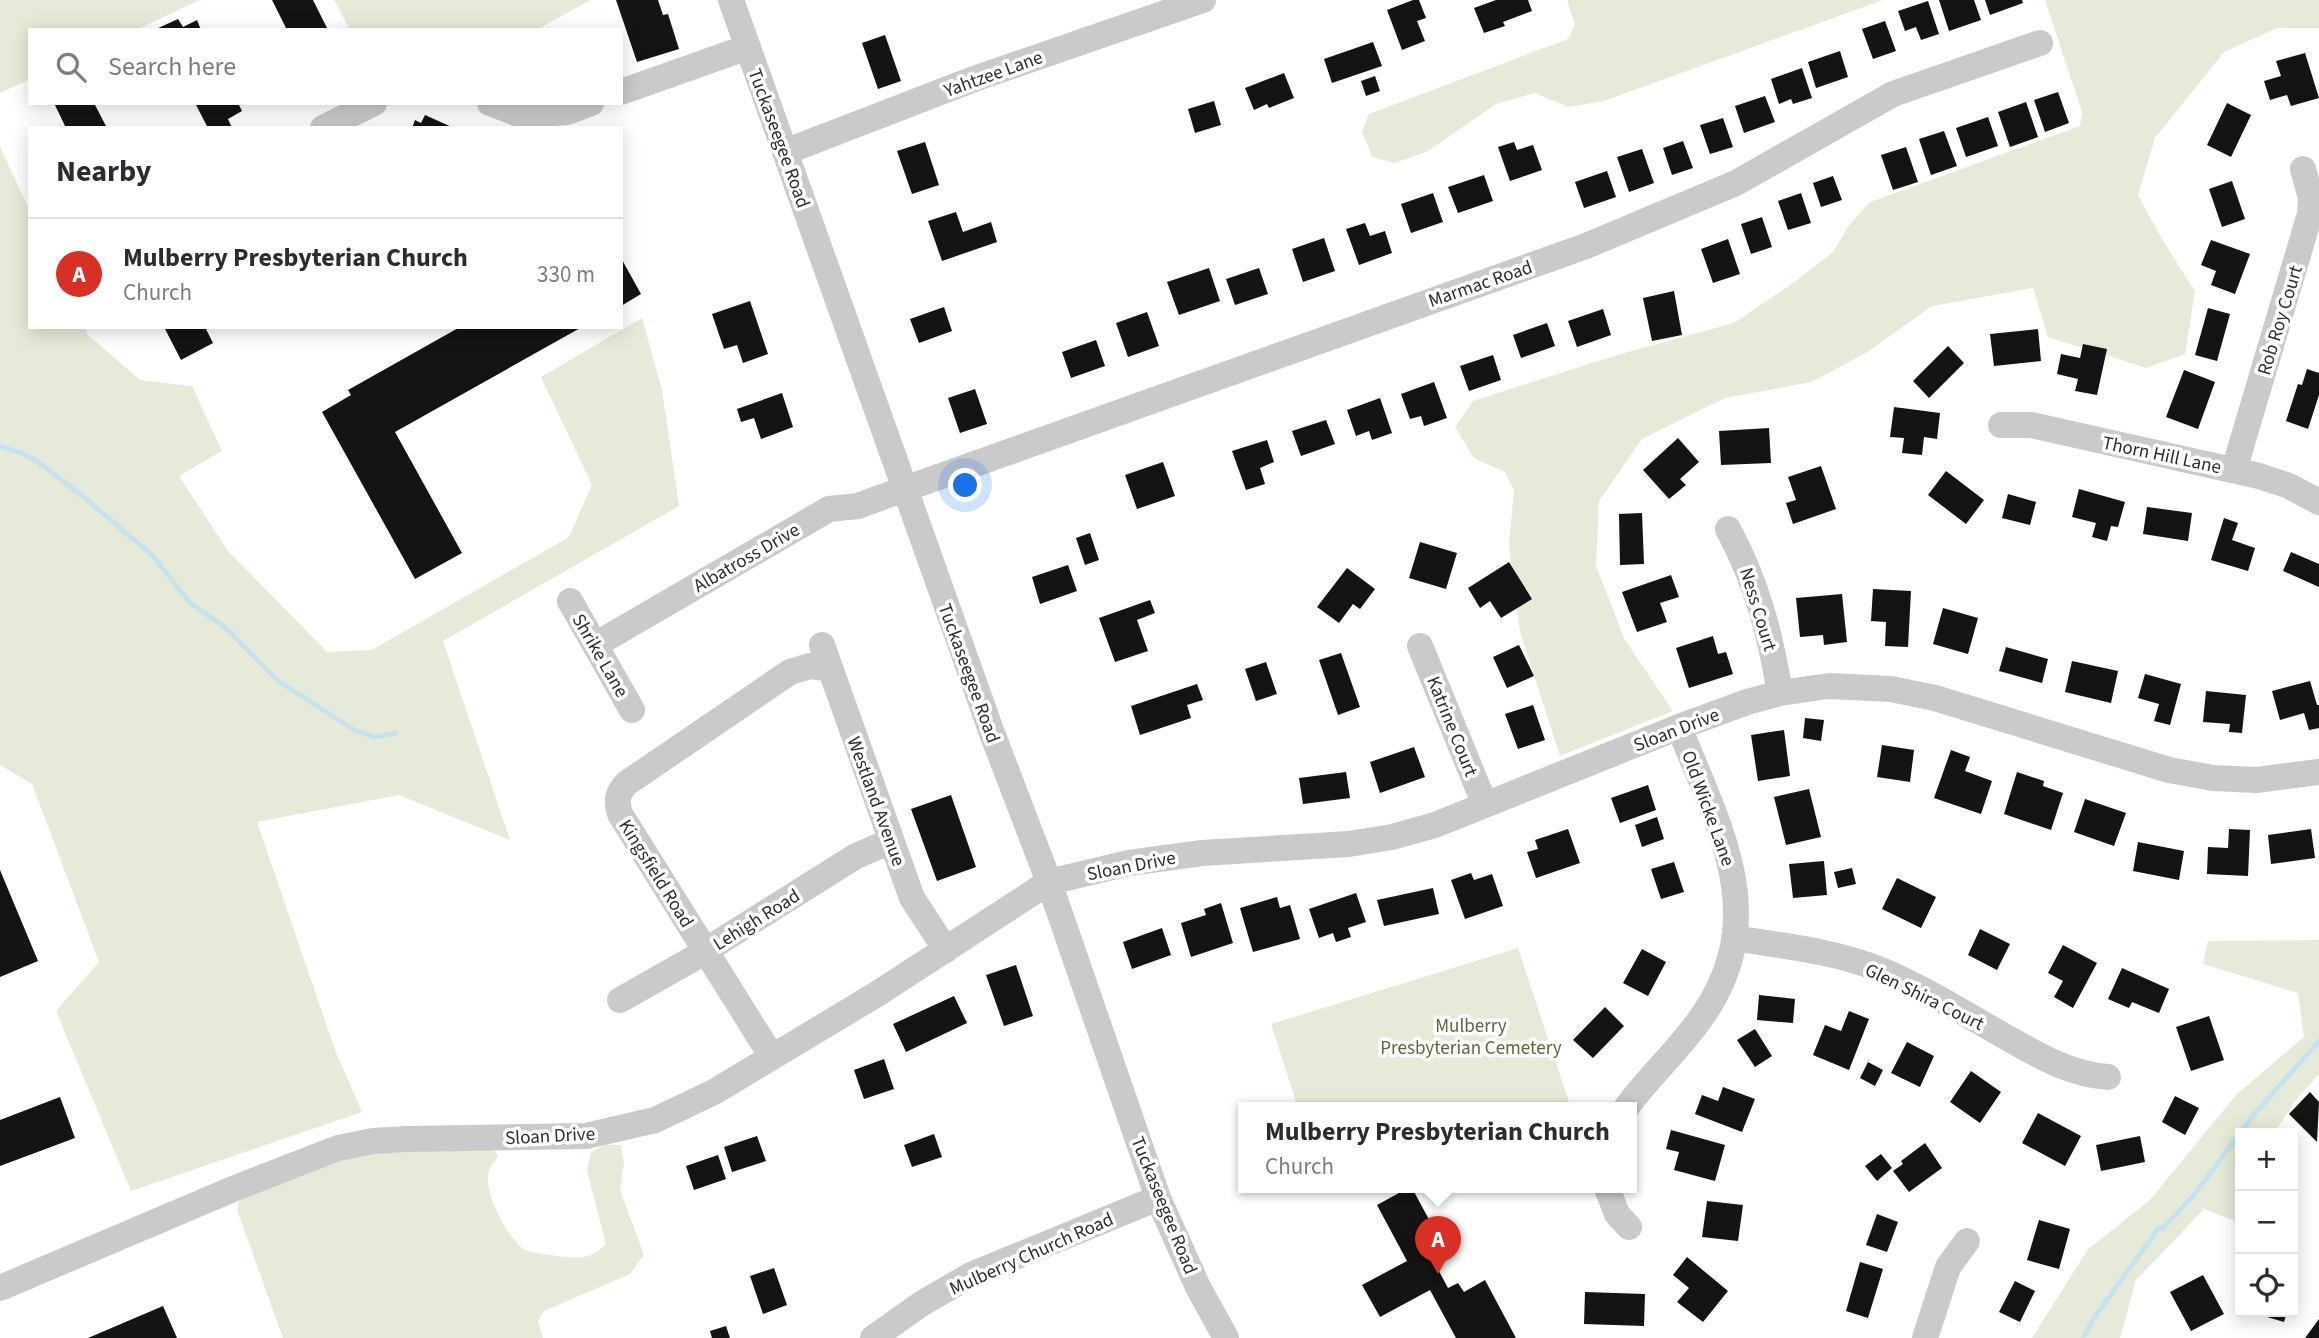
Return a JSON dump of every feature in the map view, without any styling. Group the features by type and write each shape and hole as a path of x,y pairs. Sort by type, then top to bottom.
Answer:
{"street":[{"name":"Tuckaseegee Road","path":"731,0 904,489 1049,882 1158,1198 1198,1287 1226,1338"},
{"name":"Yahtzee Lane","path":"785,152 974,79 1203,0"},
{"name":"Marmac Road","path":"904,489 1586,246 1736,183 1893,93 2040,43"},
{"path":"623,91 748,47"},
{"path":"327,126 370,105"},
{"path":"495,105 522,115 567,112 586,105"},
{"name":"Rob Roy Court","path":"2234,470 2310,214 2311,198 2303,169"},
{"name":"Thorn Hill Lane","path":"2001,425 2031,425 2234,470 2289,486 2319,502"},
{"name":"Albatross Drive","path":"595,645 829,509 858,506 904,489"},
{"name":"Ness Court","path":"1728,529 1753,581 1766,621 1780,693"},
{"name":"Shrike Lane","path":"570,601 632,710"},
{"name":"Katrine Court","path":"1420,646 1485,805"},
{"name":"Westland Avenue","path":"826,657 912,898 946,950"},
{"name":"Kingsfield Road","path":"772,1057 620,814 618,795 627,783 790,672 810,666 826,657"},
{"name":"Sloan Drive","path":"0,1288 233,1189 338,1148 396,1139 586,1136 655,1120 714,1092 772,1057 946,950 1049,882 1129,863 1202,853 1349,844 1392,837 1435,825 1679,727 1780,693 1829,687 1891,689 1952,703 2169,770 2213,778 2256,780 2319,772"},
{"name":"Old Wicke Lane","path":"1630,1102 1702,1017 1718,990 1734,938 1737,913 1734,877 1727,848 1679,727"},
{"name":"Lehigh Road","path":"620,1000 706,951 856,856 891,841"},
{"name":"Glen Shira Court","path":"1734,938 1819,953 1880,970 1925,991 2056,1065 2088,1076 2108,1077"},
{"path":"1608,1193 1617,1214 1629,1227"},
{"name":"Mulberry Church Road","path":"873,1338 921,1304 971,1275 1158,1198"},
{"path":"1925,1338 1948,1267 1967,1241"}],"green space":[{"path":"0,0 200,0 140,28 28,28 28,80 0,93"},
{"path":"334,0 591,0 540,28 349,28"},
{"path":"1567,0 1883,0 1604,101 1568,107 1535,93 1496,104 1428,151 1395,163 1372,157 1362,131 1369,114 1568,39 1575,25"},
{"path":"2045,0 2319,0 2319,28 2277,28 2224,52 2155,138 2138,195 2195,291 2185,354 2146,368 2048,337 2033,288 1932,306 1869,351 1812,382 1725,398 1642,439 1599,501 1596,566 1625,640 1673,711 1560,756 1520,632 1509,544 1514,490 1505,472 1474,458 1455,427 1473,401 1617,355 1734,323 1833,252 1850,224 1870,202 2080,126 2082,112"},
{"path":"0,147 28,207 28,329 86,329 88,335 140,380 192,386 222,451 179,476 228,551 327,652 372,650 569,537 592,485 541,377 642,318 662,390 679,506 443,641 510,840 399,795 257,822 335,1050 362,1112 131,1191 56,1011 99,962 32,784 0,765"},
{"path":"2319,940 2319,1074 2296,1100 2277,1128 2235,1128 2235,1221 2204,1209 2136,1280 2120,1338 2032,1338 2088,1249 2149,1201 2237,1094 2304,1037 2298,993 2203,964 2208,941"},
{"name":"Mulberry Presbyterian Cemetery","path":"1518,948 1569,1102 1296,1102 1271,1024"},
{"path":"605,1145 621,1145 624,1163 620,1190 644,1255 630,1274 544,1311 538,1321 543,1338 283,1338 237,1210 240,1199 342,1155 493,1148 498,1157 489,1171 489,1190 497,1213 517,1243 523,1249 534,1252 583,1257 595,1253 606,1244 587,1171 591,1152"}],"building":[{"path":"272,0 313,0 327,28 286,28"},
{"path":"616,0 658,0 663,15 668,14 679,49 637,62"},
{"path":"1419,0 1426,18 1417,21 1425,41 1402,50 1387,10"},
{"path":"1496,0 1528,0 1532,11 1503,22 1505,26 1484,33 1474,8"},
{"path":"1939,0 1974,0 1981,20 1949,31"},
{"path":"1985,0 2022,0 2023,3 1990,15"},
{"path":"1928,1 1939,34 1921,40 1916,27 1905,31 1898,11"},
{"path":"178,19 183,27 197,20 200,28 158,28"},
{"path":"1885,21 1896,51 1873,59 1862,29"},
{"path":"885,35 901,81 878,89 862,43"},
{"path":"1373,42 1382,66 1332,83 1324,59"},
{"path":"1840,51 1848,77 1816,88 1808,62"},
{"path":"2305,53 2319,98 2291,106 2287,95 2270,100 2264,81 2281,76 2276,61"},
{"path":"1802,68 1812,98 1793,104 1791,99 1779,104 1771,79"},
{"path":"1284,73 1294,98 1269,108 1267,104 1254,110 1245,88"},
{"path":"1375,76 1380,91 1366,96 1361,81"},
{"path":"2058,92 2069,123 2045,132 2034,100"},
{"path":"1765,96 1775,122 1744,133 1735,106"},
{"path":"1214,101 1221,125 1195,133 1188,109"},
{"path":"2026,102 2038,137 2010,147 1998,112"},
{"path":"2227,103 2251,115 2231,157 2207,145"},
{"path":"55,105 95,105 106,126 65,126"},
{"path":"196,105 239,105 242,111 228,119 231,126 207,126"},
{"path":"425,115 450,126 413,126 415,120 421,123"},
{"path":"1988,117 1998,146 1966,157 1956,128"},
{"path":"1723,118 1733,147 1710,154 1700,125"},
{"path":"1944,131 1957,166 1931,175 1919,139"},
{"path":"1683,141 1693,168 1672,175 1663,148"},
{"path":"925,142 939,185 912,194 897,151"},
{"path":"1514,142 1517,150 1533,145 1542,170 1510,181 1498,147"},
{"path":"1906,147 1918,182 1893,190 1881,155"},
{"path":"1642,149 1654,183 1629,192 1617,157"},
{"path":"1607,171 1616,197 1584,208 1575,182"},
{"path":"1484,175 1493,201 1458,213 1448,187"},
{"path":"1833,176 1842,200 1821,207 1813,183"},
{"path":"2232,181 2245,219 2222,227 2209,189"},
{"path":"1433,193 1443,222 1411,233 1401,204"},
{"path":"1801,193 1811,223 1788,230 1778,201"},
{"path":"956,212 963,232 991,222 997,242 942,261 928,221"},
{"path":"1762,217 1772,247 1751,254 1741,224"},
{"path":"1365,223 1370,236 1385,231 1392,253 1359,265 1346,229"},
{"path":"1324,238 1335,271 1303,282 1292,249"},
{"path":"1728,239 1740,274 1713,283 1701,249"},
{"path":"2211,240 2250,254 2235,294 2211,285 2216,271 2201,265"},
{"path":"623,262 641,294 623,305"},
{"path":"1209,268 1220,301 1179,315 1167,282"},
{"path":"1259,268 1268,294 1235,305 1226,279"},
{"path":"1674,291 1682,335 1652,341 1643,298"},
{"path":"750,301 768,354 743,363 737,345 724,349 712,314"},
{"path":"944,307 952,331 919,343 910,319"},
{"path":"2208,308 2230,314 2217,361 2195,355"},
{"path":"1603,309 1611,335 1577,347 1568,321"},
{"path":"1147,312 1159,346 1128,357 1116,323"},
{"path":"1547,323 1555,346 1521,358 1513,335"},
{"path":"165,329 206,329 213,343 181,360"},
{"path":"456,329 578,329 395,432 462,553 415,579 322,412 351,395 348,390"},
{"path":"2038,329 2041,361 1994,366 1990,334"},
{"path":"1096,340 1105,366 1071,378 1062,352"},
{"path":"2083,344 2107,349 2097,395 2075,391 2078,379 2057,374 2061,354 2080,358"},
{"path":"1948,346 1964,363 1929,398 1913,381"},
{"path":"1493,355 1501,380 1469,391 1460,366"},
{"path":"2307,369 2319,373 2319,395 2308,429 2286,421 2298,384 2302,385"},
{"path":"2184,370 2215,382 2198,429 2166,417"},
{"path":"1434,382 1447,418 1424,426 1421,416 1410,419 1401,394"},
{"path":"975,389 987,424 960,433 948,398"},
{"path":"782,393 793,427 761,439 754,418 741,422 737,409"},
{"path":"1380,398 1392,433 1372,440 1369,431 1356,436 1347,410"},
{"path":"1894,407 1940,413 1937,439 1924,437 1922,455 1902,453 1904,438 1890,437"},
{"path":"1326,420 1335,444 1301,456 1292,431"},
{"path":"1769,428 1771,463 1721,465 1719,431"},
{"path":"1678,438 1699,462 1680,479 1686,485 1669,499 1643,470"},
{"path":"1267,440 1274,462 1260,468 1265,484 1246,490 1232,451"},
{"path":"1163,462 1175,496 1137,509 1125,475"},
{"path":"1821,466 1836,509 1793,524 1786,503 1796,500 1788,477"},
{"path":"1946,471 1984,500 1966,524 1928,495"},
{"path":"2079,489 2125,502 2118,527 2111,526 2107,541 2092,537 2096,523 2072,517"},
{"path":"2008,494 2036,502 2030,525 2002,518"},
{"path":"2147,507 2192,513 2188,541 2143,534"},
{"path":"1642,513 1644,564 1620,565 1619,514"},
{"path":"2224,518 2238,523 2232,540 2255,548 2248,571 2211,560"},
{"path":"1090,533 1099,560 1085,565 1076,538"},
{"path":"1420,542 1457,553 1446,589 1409,578"},
{"path":"2291,552 2319,564 2319,587 2283,571"},
{"path":"1509,562 1532,599 1501,618 1490,601 1480,608 1468,588"},
{"path":"1068,565 1077,591 1040,604 1032,577"},
{"path":"1347,568 1375,589 1360,609 1353,604 1339,623 1317,607"},
{"path":"1671,575 1679,597 1660,603 1667,622 1637,632 1622,592"},
{"path":"1873,589 1911,591 1908,647 1885,646 1886,622 1871,621"},
{"path":"1842,594 1847,642 1824,645 1823,635 1800,637 1796,598"},
{"path":"1150,600 1155,613 1137,620 1148,651 1115,662 1099,618"},
{"path":"1943,608 1978,618 1968,654 1933,644"},
{"path":"1713,636 1718,654 1726,652 1733,674 1689,688 1676,648"},
{"path":"1519,645 1534,676 1507,688 1493,657"},
{"path":"2006,647 2048,659 2042,683 1999,671"},
{"path":"1341,653 1360,707 1338,715 1319,660"},
{"path":"2072,661 2118,671 2111,703 2065,692"},
{"path":"1266,662 1277,694 1256,701 1245,669"},
{"path":"2145,674 2181,684 2170,725 2154,721 2159,704 2138,698"},
{"path":"2310,681 2319,705 2319,728 2309,730 2304,713 2280,720 2272,691"},
{"path":"1197,684 1203,700 1187,705 1191,718 1140,735 1131,706"},
{"path":"2206,691 2246,695 2242,733 2229,732 2230,724 2203,722"},
{"path":"1533,705 1545,740 1518,749 1505,714"},
{"path":"1805,718 1824,720 1821,741 1803,738"},
{"path":"1784,730 1790,776 1758,781 1751,735"},
{"path":"1882,745 1914,750 1910,782 1877,777"},
{"path":"1414,747 1425,777 1380,793 1370,762"},
{"path":"1951,750 1970,757 1965,771 1992,781 1981,814 1934,798"},
{"path":"1346,772 1350,798 1303,804 1299,778"},
{"path":"2017,772 2044,781 2043,786 2063,793 2051,830 2004,814"},
{"path":"1648,785 1656,810 1620,823 1611,798"},
{"path":"1809,789 1821,837 1786,845 1774,797"},
{"path":"951,795 976,867 937,881 911,809"},
{"path":"2085,799 2126,813 2114,846 2074,832"},
{"path":"1657,817 1664,839 1642,847 1635,825"},
{"path":"1568,829 1580,863 1536,878 1527,852 1538,849 1535,840"},
{"path":"2229,829 2250,830 2248,876 2207,874 2208,847 2228,848"},
{"path":"2311,829 2315,858 2271,864 2268,835"},
{"path":"2138,842 2184,851 2179,880 2133,871"},
{"path":"1824,861 1827,895 1793,898 1789,864"},
{"path":"1674,862 1684,892 1661,899 1651,869"},
{"path":"1852,868 1856,884 1838,888 1834,872"},
{"path":"0,870 38,961 0,977"},
{"path":"1471,873 1474,880 1492,874 1503,906 1465,919 1451,880"},
{"path":"1897,878 1936,897 1921,928 1882,909"},
{"path":"1433,888 1439,914 1384,926 1377,900"},
{"path":"1356,893 1366,922 1348,928 1351,937 1336,942 1333,933 1319,938 1309,909"},
{"path":"1277,897 1280,908 1290,905 1300,939 1253,952 1240,908"},
{"path":"1221,903 1233,943 1191,957 1181,923 1206,915 1204,909"},
{"path":"1162,928 1171,955 1132,969 1123,942"},
{"path":"1980,929 2010,944 1997,970 1968,955"},
{"path":"2063,945 2097,963 2073,1008 2054,997 2063,981 2048,973"},
{"path":"1642,949 1666,962 1648,996 1623,983"},
{"path":"1016,965 1033,1016 1004,1026 986,975"},
{"path":"2122,968 2169,989 2159,1013 2132,1002 2129,1008 2108,999"},
{"path":"1759,995 1795,999 1793,1023 1757,1020"},
{"path":"954,996 967,1023 906,1052 893,1024"},
{"path":"1605,1007 1624,1026 1593,1058 1573,1040"},
{"path":"1849,1011 1869,1019 1849,1070 1813,1055 1825,1025 1841,1031"},
{"path":"2209,1016 2224,1060 2191,1071 2176,1027"},
{"path":"1755,1029 1772,1056 1755,1067 1737,1040"},
{"path":"1907,1042 1934,1056 1920,1087 1891,1073"},
{"path":"884,1059 894,1089 864,1099 854,1070"},
{"path":"1868,1062 1883,1070 1875,1086 1860,1078"},
{"path":"1971,1071 2001,1092 1980,1123 1950,1102"},
{"path":"1723,1087 1755,1099 1742,1132 1695,1114 1702,1095 1718,1101"},
{"path":"2310,1092 2319,1102 2317,1142 2289,1114"},
{"path":"2175,1096 2199,1108 2185,1135 2162,1122"},
{"path":"60,1097 75,1138 0,1166 0,1120"},
{"path":"2038,1113 2081,1136 2065,1166 2022,1143"},
{"path":"1671,1130 1725,1145 1715,1181 1674,1170 1679,1152 1666,1149"},
{"path":"934,1134 942,1157 912,1167 904,1145"},
{"path":"757,1136 766,1161 732,1172 724,1147"},
{"path":"2140,1136 2145,1162 2101,1171 2096,1145"},
{"path":"1925,1143 1942,1168 1909,1192 1893,1171 1903,1164 1901,1161"},
{"path":"1881,1154 1892,1168 1877,1181 1865,1166"},
{"path":"718,1155 726,1179 694,1190 686,1166"},
{"path":"1399,1193 1415,1193 1439,1238 1425,1245 1448,1288 1458,1283 1464,1292 1485,1280 1516,1338 1456,1338 1430,1290 1380,1317 1362,1285 1407,1261 1377,1205"},
{"path":"1707,1201 1743,1205 1738,1241 1702,1237"},
{"path":"1877,1214 1898,1222 1887,1252 1866,1245"},
{"path":"2039,1220 2070,1229 2059,1269 2027,1260"},
{"path":"1687,1257 1728,1291 1703,1322 1677,1302 1689,1288 1673,1275"},
{"path":"1860,1262 1883,1269 1868,1318 1846,1311"},
{"path":"774,1268 787,1305 763,1314 750,1276"},
{"path":"2203,1275 2224,1314 2191,1331 2170,1292"},
{"path":"2015,1281 2035,1291 2020,1322 1999,1312"},
{"path":"1585,1292 1645,1294 1644,1326 1584,1324"},
{"path":"163,1306 177,1338 88,1338"},
{"path":"2267,1317 2286,1317 2284,1322"},
{"path":"2319,1319 2319,1338 2305,1338"},
{"path":"726,1326 730,1338 712,1338 710,1331"}],"waterway":[{"path":"0,446 24,454 41,464 86,499 153,556 190,603 226,628 278,681 356,731 376,737 396,733"},
{"path":"2083,1338 2094,1318 2158,1229 2163,1228 2194,1195 2251,1118 2319,1041"}],"place":[{"name":"Mulberry Presbyterian Church","path":"1438,1274"}]}
